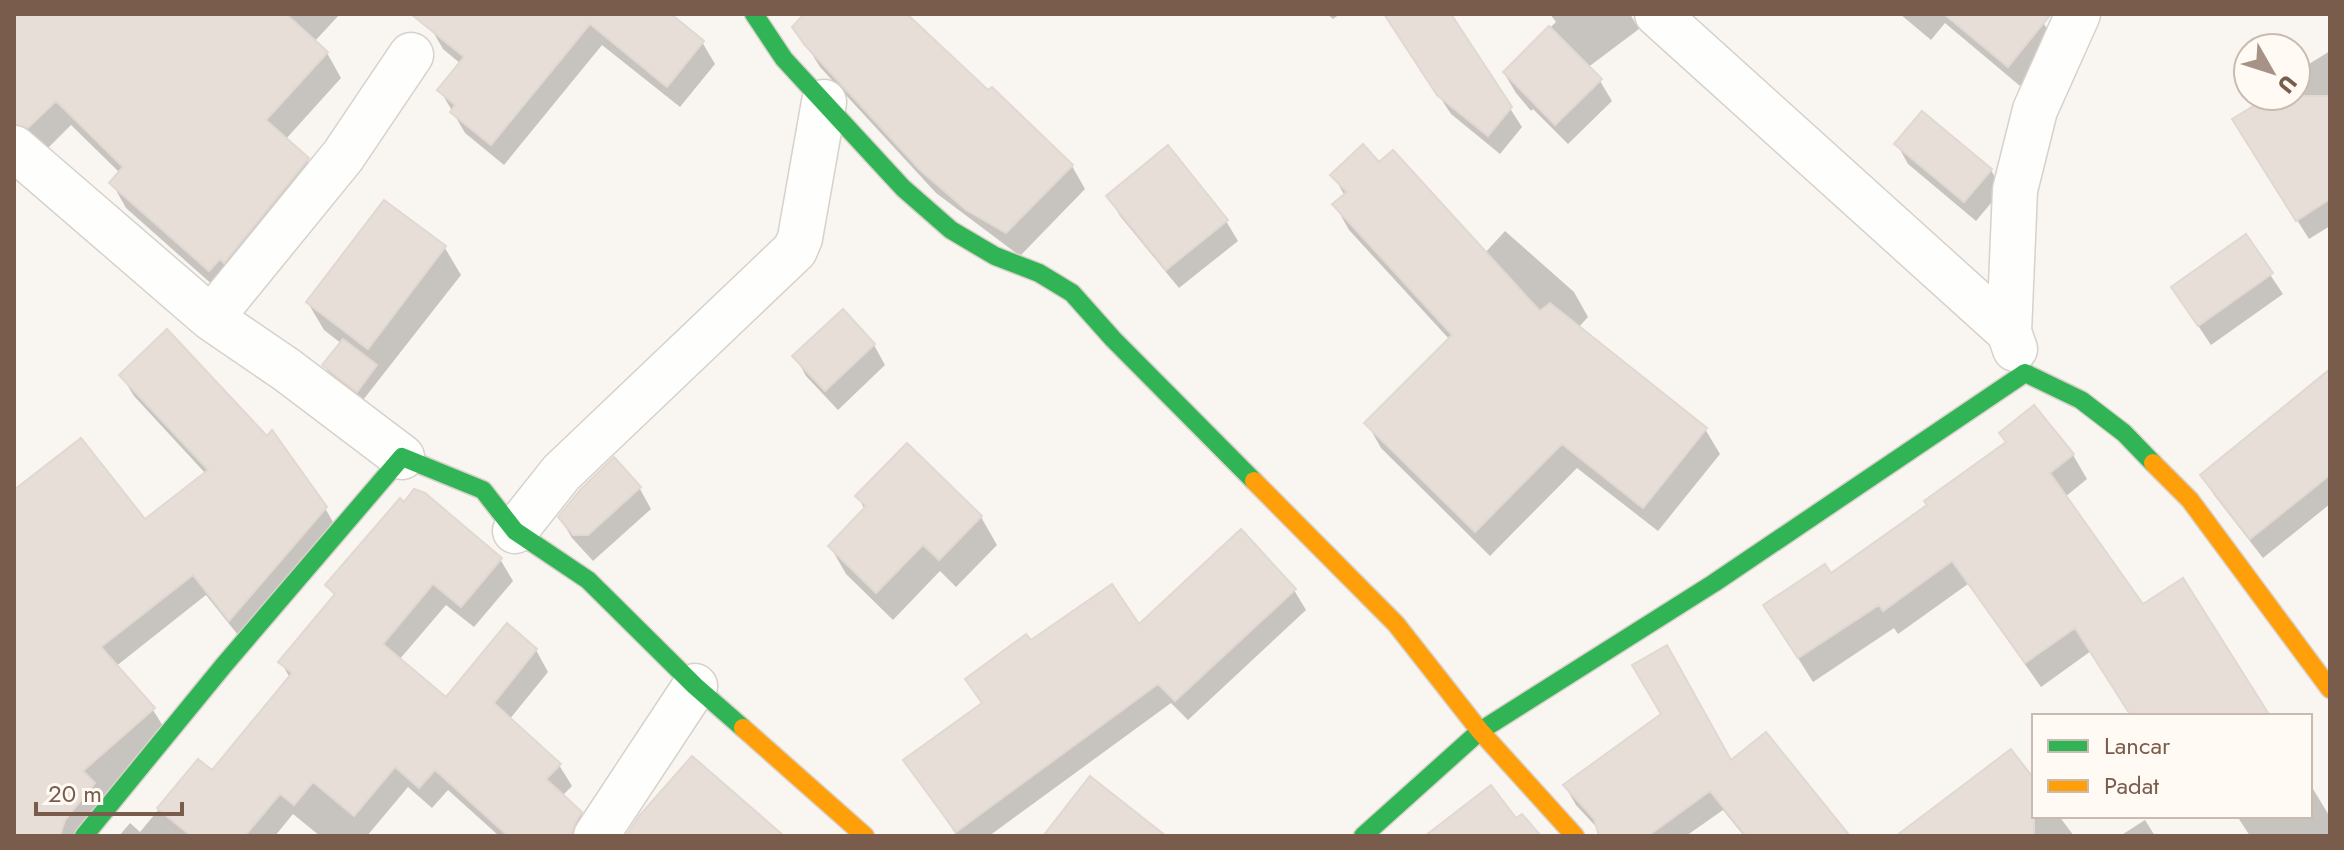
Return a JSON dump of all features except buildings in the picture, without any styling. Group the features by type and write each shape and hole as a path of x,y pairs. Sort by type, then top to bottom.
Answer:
{"street":[{"path":"754,14 784,59 903,188 951,230 995,256 1039,273 1072,293 1113,339 1396,624 1480,731 1575,836"},
{"path":"1657,14 2009,332"},
{"path":"2078,14 2035,110 2015,190 2009,332 2025,373 2081,400 2124,433 2190,500 2330,689"},
{"path":"211,318 343,156 411,55"},
{"path":"515,531 561,473 795,250 800,238 824,102"},
{"path":"14,148 211,318 287,370 402,457 483,490 515,531 588,580 695,686 865,836"},
{"path":"1363,836 1480,731 1714,583 2025,373"},
{"path":"84,836 224,665 402,457"},
{"path":"596,836 695,686"}],"traffic: fast":[{"path":"754,14 784,59 903,188 951,230 995,256 1039,273 1072,293 1113,339 1254,481"},
{"path":"1363,836 1480,731 1714,583 2025,373 2081,400 2124,433 2153,463"},
{"path":"84,836 224,665 402,457 483,490 515,531 588,580 695,686 743,728"}],"traffic: slow":[{"path":"2153,463 2190,500 2330,689"},
{"path":"1254,481 1396,624 1480,731 1575,836"},
{"path":"743,728 865,836"}]}
